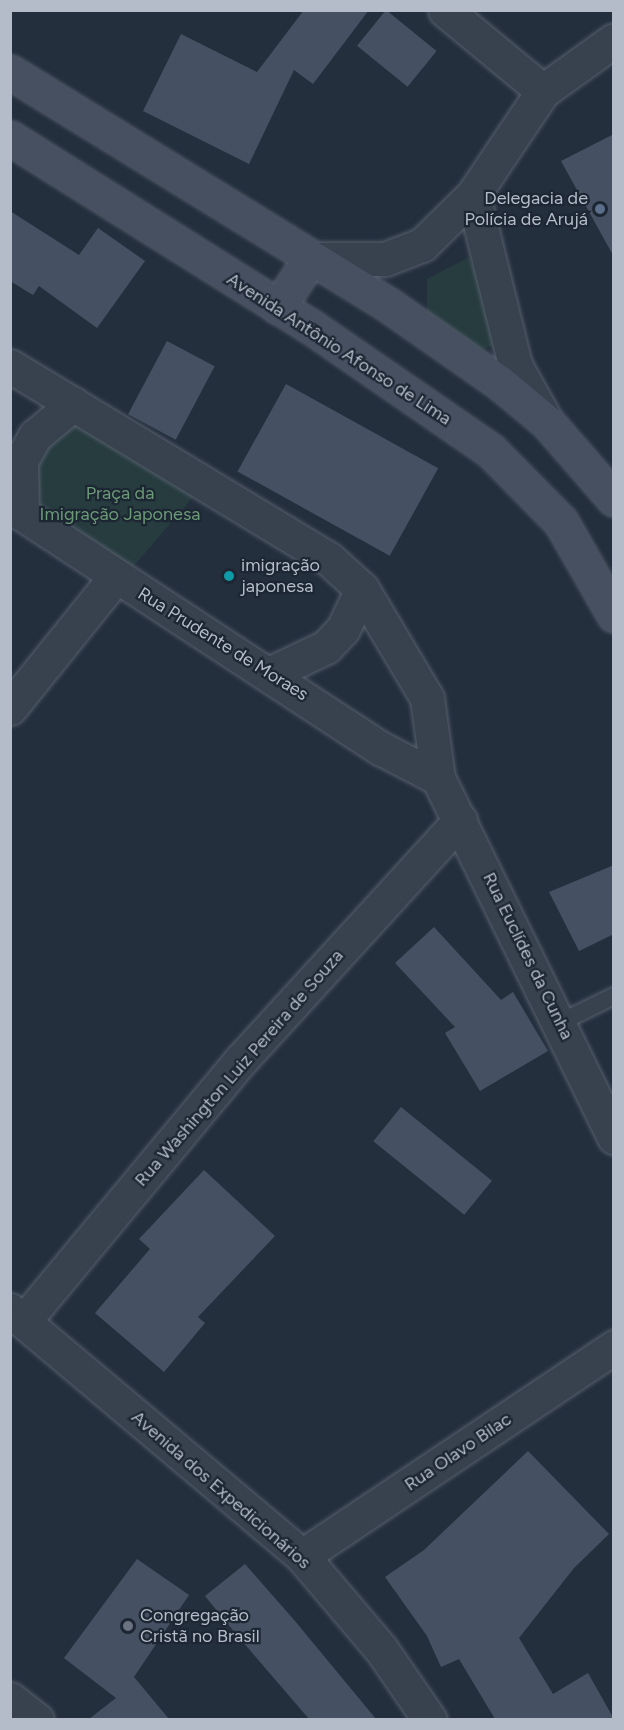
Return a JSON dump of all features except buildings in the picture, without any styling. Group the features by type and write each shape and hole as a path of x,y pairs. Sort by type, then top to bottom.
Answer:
{"main road":[{"path":"10,72 399,312 547,422 614,499"},
{"name":"Avenida Antônio Afonso de Lima","path":"10,138 278,307 491,451 604,569 614,615"},
{"path":"278,307 310,258"}],"street":[{"path":"445,10 543,91"},
{"path":"310,258 385,258 422,245 446,228 473,195 543,91 607,49"},
{"path":"473,195 514,365 547,422"},
{"name":"Rua Euclídes da Cunha","path":"10,366 328,559 362,589 427,698 438,778 561,1022 614,1137"},
{"path":"16,509 21,461 35,436 73,404"},
{"name":"Rua Prudente de Moraes","path":"16,509 116,576 271,674 382,749 438,778"},
{"path":"10,708 116,576"},
{"path":"271,674 326,647 343,629 362,589"},
{"name":"Rua Washington Luiz Pereira de Souza","path":"17,1315 240,1060 460,820"},
{"name":"Avenida dos Expedicionários","path":"17,1315 302,1556 381,1649 430,1719"},
{"name":"Rua Olavo Bilac","path":"302,1556 614,1347"},
{"path":"10,1699 37,1719"}],"lane":[{"path":"561,1022 614,996"}],"green space":[{"path":"469,257 504,340 480,351 427,326 427,279"},
{"name":"Praça da Imigração Japonesa","path":"73,422 194,496 133,567 35,502 36,461"}],"place":[{"name":"Delegacia de Polícia de Arujá","path":"600,209"},
{"name":"imigração japonesa","path":"229,576"},
{"name":"Congregação Cristã no Brasil","path":"128,1626"}]}
